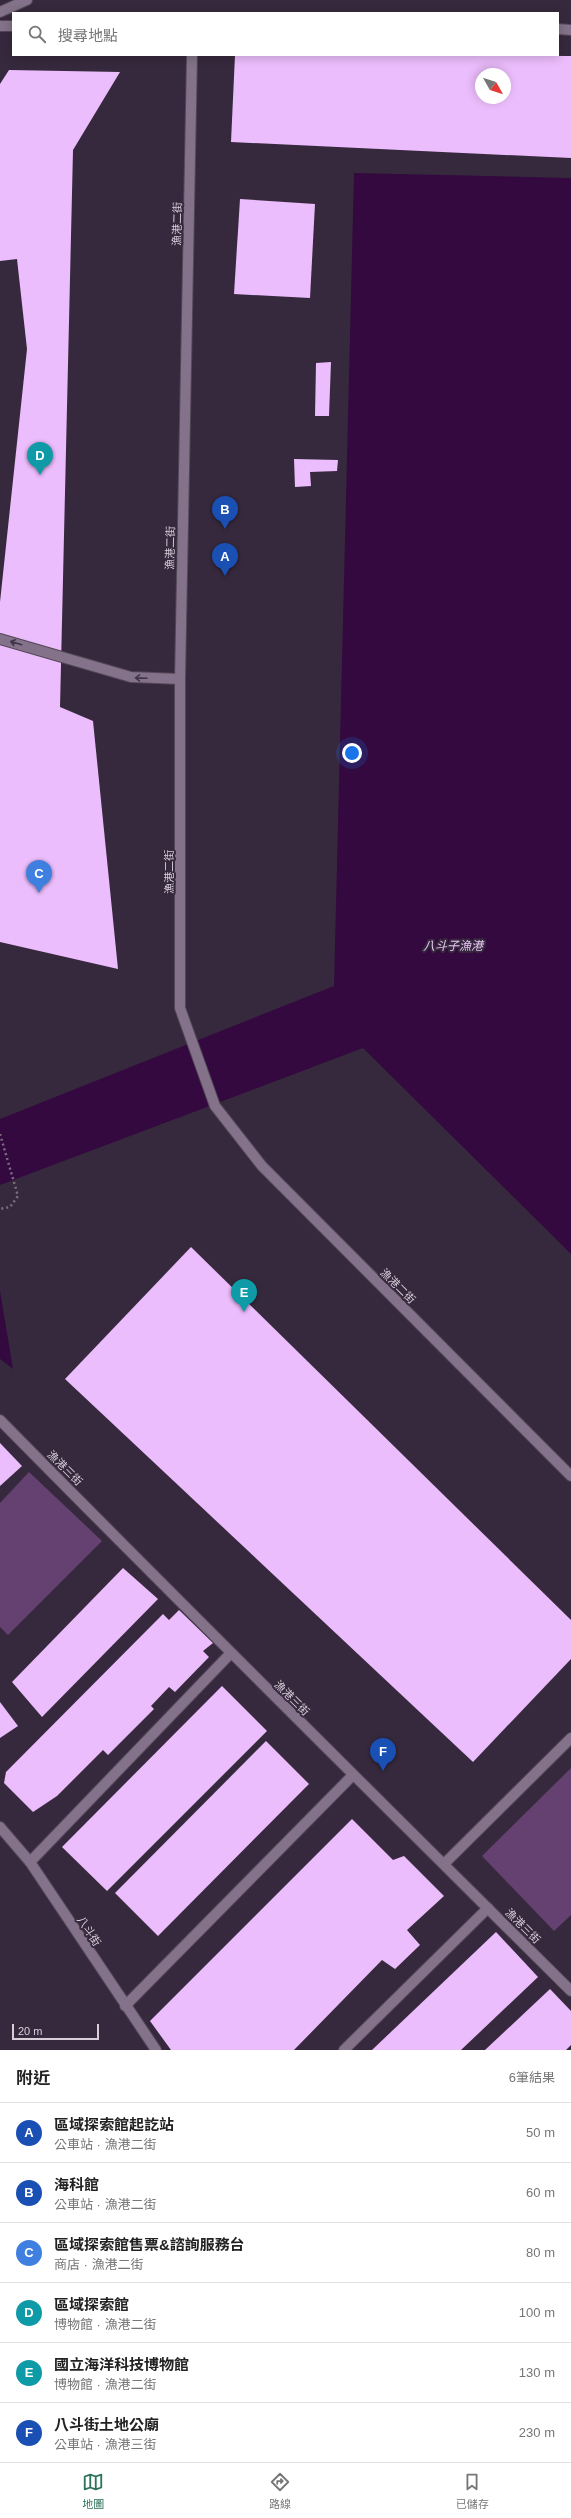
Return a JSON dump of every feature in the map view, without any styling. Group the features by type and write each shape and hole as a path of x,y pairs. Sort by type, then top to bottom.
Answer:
{"street":[{"path":"0,12 27,0"},
{"path":"0,26 12,26"},
{"path":"559,30 571,30"},
{"name":"漁港二街","path":"192,56 180,679 180,1008 215,1106 262,1166 571,1476"},
{"path":"0,639 131,677 180,679"},
{"name":"漁港三街","path":"0,1420 230,1654 352,1776 445,1863 571,1991"},
{"path":"30,1862 230,1654"},
{"path":"445,1863 571,1738"},
{"path":"125,2006 352,1776"},
{"name":"八斗街","path":"0,1827 30,1862 125,2006 156,2050"},
{"path":"344,2050 488,1908"}],"path":[{"path":"0,1134 18,1196 10,1207 0,1209"}],"shaded area":[{"path":"29,1472 102,1541 8,1635 0,1627 0,1503"},
{"path":"571,1768 571,1915 554,1931 482,1856"}],"water":[{"name":"八斗子漁港","path":"354,173 571,178 571,1254 363,1048 0,1185 0,1119 334,986"},
{"path":"0,1291 13,1369 0,1359"}],"building":[{"path":"235,56 571,56 571,158 231,142"},
{"path":"9,70 120,72 73,150 60,707 93,721 118,969 0,942 0,602 27,349 17,259 0,261 0,84"},
{"path":"240,199 315,204 310,298 234,294"},
{"path":"331,362 329,416 315,416 316,363"},
{"path":"294,459 338,460 337,471 310,472 311,486 295,487"},
{"path":"191,1247 571,1620 571,1659 473,1762 65,1379"},
{"path":"0,1443 22,1466 0,1486"},
{"path":"123,1568 158,1599 42,1717 12,1682"},
{"path":"179,1610 213,1643 203,1651 209,1657 175,1692 169,1687 151,1706 154,1709 108,1755 103,1750 57,1796 33,1812 4,1783 6,1772 163,1614 169,1620"},
{"path":"222,1686 267,1731 107,1891 62,1847"},
{"path":"0,1702 18,1726 0,1738"},
{"path":"266,1741 309,1784 158,1936 115,1893"},
{"path":"352,1819 393,1860 404,1856 444,1896 407,1930 420,1945 395,1969 382,1960 294,2050 171,2050 150,2021"},
{"path":"496,1932 538,1977 461,2050 372,2050"},
{"path":"550,1989 571,2011 571,2045 566,2050 485,2050"}],"place":[{"name":"區域探索館","path":"40,475"},
{"name":"海科館","path":"225,529"},
{"name":"區域探索館起訖站","path":"225,576"},
{"name":"區域探索館售票&諮詢服務台","path":"39,893"},
{"name":"國立海洋科技博物館","path":"244,1312"},
{"name":"八斗街土地公廟","path":"383,1771"}]}
